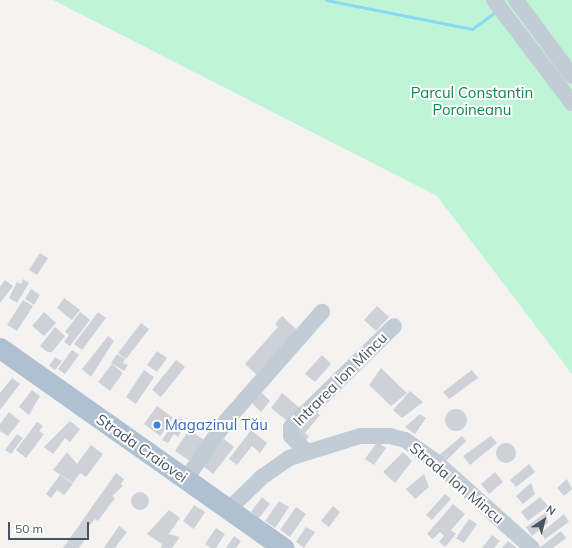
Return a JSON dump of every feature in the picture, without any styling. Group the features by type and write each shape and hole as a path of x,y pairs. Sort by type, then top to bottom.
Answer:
{"main road":[{"name":"Strada Craiovei","path":"0,348 284,548"}],"street":[{"path":"494,0 572,103"},
{"path":"506,0 572,89"},
{"path":"516,0 572,76"},
{"path":"186,479 227,420 322,312"},
{"name":"Intrarea Ion Mincu","path":"306,451 291,436 290,427 394,326"},
{"name":"Strada Ion Mincu","path":"229,509 275,467 306,451 360,436 376,434 405,440 436,462 532,548"}],"green space":[{"name":"Parcul Constantin Poroineanu","path":"53,0 572,0 572,374 437,196"}],"building":[{"path":"40,253 48,258 37,275 29,270"},
{"path":"23,279 29,283 17,303 9,298 17,282 21,284"},
{"path":"5,280 13,286 0,303 0,287"},
{"path":"31,289 40,295 34,305 25,299"},
{"path":"64,298 80,310 72,320 57,308"},
{"path":"23,300 33,306 17,331 7,325"},
{"path":"377,306 389,317 376,331 364,320"},
{"path":"44,312 56,323 44,336 32,326"},
{"path":"80,312 90,320 70,346 64,342 69,335 65,332"},
{"path":"98,312 106,318 82,350 74,344"},
{"path":"282,316 297,330 257,375 245,364 278,327 275,324"},
{"path":"141,323 149,329 126,359 118,353"},
{"path":"55,327 65,336 52,352 47,352 40,346"},
{"path":"108,336 114,341 91,377 82,369"},
{"path":"72,350 79,355 65,374 58,369"},
{"path":"157,351 167,358 157,372 147,365"},
{"path":"117,354 125,359 123,363 128,365 124,371 111,363"},
{"path":"322,355 331,364 315,382 305,374"},
{"path":"55,357 62,361 55,370 49,366"},
{"path":"176,360 185,367 161,397 152,390"},
{"path":"112,364 123,373 110,391 98,382"},
{"path":"381,368 407,393 391,406 369,385"},
{"path":"144,370 154,377 136,404 126,397"},
{"path":"472,370 478,378 449,399 443,392"},
{"path":"12,378 20,384 0,410 0,393"},
{"path":"32,390 40,396 29,415 19,407"},
{"path":"410,391 423,402 402,418 393,410"},
{"path":"262,393 270,401 261,412 252,403"},
{"path":"282,393 301,409 290,423 271,408"},
{"path":"157,406 173,418 160,436 144,424"},
{"path":"312,408 320,415 305,433 309,436 304,443 291,432"},
{"path":"456,409 464,412 467,420 464,428 456,431 448,428 445,420 448,412"},
{"path":"9,412 20,421 8,436 0,431 0,424"},
{"path":"420,414 426,418 415,434 405,427"},
{"path":"178,417 186,422 178,437 174,434 168,443 162,440"},
{"path":"70,421 80,429 70,442 65,438 53,454 44,447"},
{"path":"37,422 43,426 39,431 44,434 26,458 16,450"},
{"path":"189,430 204,440 190,461 175,451"},
{"path":"251,430 267,443 260,453 252,446 237,465 229,459"},
{"path":"17,434 23,438 11,454 5,450"},
{"path":"462,436 466,441 445,462 439,455"},
{"path":"491,436 497,443 470,465 463,456"},
{"path":"224,439 234,447 213,474 203,466"},
{"path":"377,442 386,448 374,465 365,459"},
{"path":"506,443 513,446 516,453 513,460 506,463 499,460 496,453 499,446"},
{"path":"91,445 103,454 86,477 80,473 73,483 53,470 67,452 77,464"},
{"path":"403,452 412,461 395,483 383,472"},
{"path":"529,464 535,472 516,487 510,480"},
{"path":"495,472 503,482 489,494 481,484"},
{"path":"116,473 124,479 121,484 123,486 112,496 115,498 98,521 95,519 87,529 89,534 79,548 63,548"},
{"path":"424,474 429,487 415,499 406,489"},
{"path":"60,475 73,484 64,495 57,490 51,498 46,494"},
{"path":"567,479 572,489 564,496 557,488"},
{"path":"531,483 535,494 523,504 516,496"},
{"path":"140,492 146,495 149,501 146,507 140,510 134,507 131,501 134,495"},
{"path":"445,494 451,499 432,520 426,515"},
{"path":"262,497 270,504 259,518 251,512"},
{"path":"540,497 548,506 528,521 521,512"},
{"path":"279,501 289,507 275,528 265,521"},
{"path":"453,504 465,514 451,530 456,534 445,547 439,542 444,536 440,532 433,539 427,534"},
{"path":"194,505 205,512 194,529 183,521"},
{"path":"333,506 340,512 329,527 321,521"},
{"path":"296,507 306,514 290,537 280,530"},
{"path":"169,510 180,518 163,542 169,534 180,537 172,548 161,548 162,544 147,534"},
{"path":"546,512 548,523 532,536 526,527"},
{"path":"564,514 569,522 545,539 541,533"},
{"path":"469,519 477,524 464,543 456,538"},
{"path":"119,526 127,532 115,548 104,548"},
{"path":"306,527 315,532 304,548 296,542"},
{"path":"216,528 225,534 216,548 211,548 205,544"},
{"path":"561,531 566,538 553,548 539,548"},
{"path":"492,535 500,541 494,548 482,548"},
{"path":"234,536 241,541 236,548 226,548"},
{"path":"508,541 517,548 502,548"}],"waterway":[{"path":"326,0 472,29 497,11"}],"place":[{"name":"Magazinul Tău","path":"157,425"}]}
